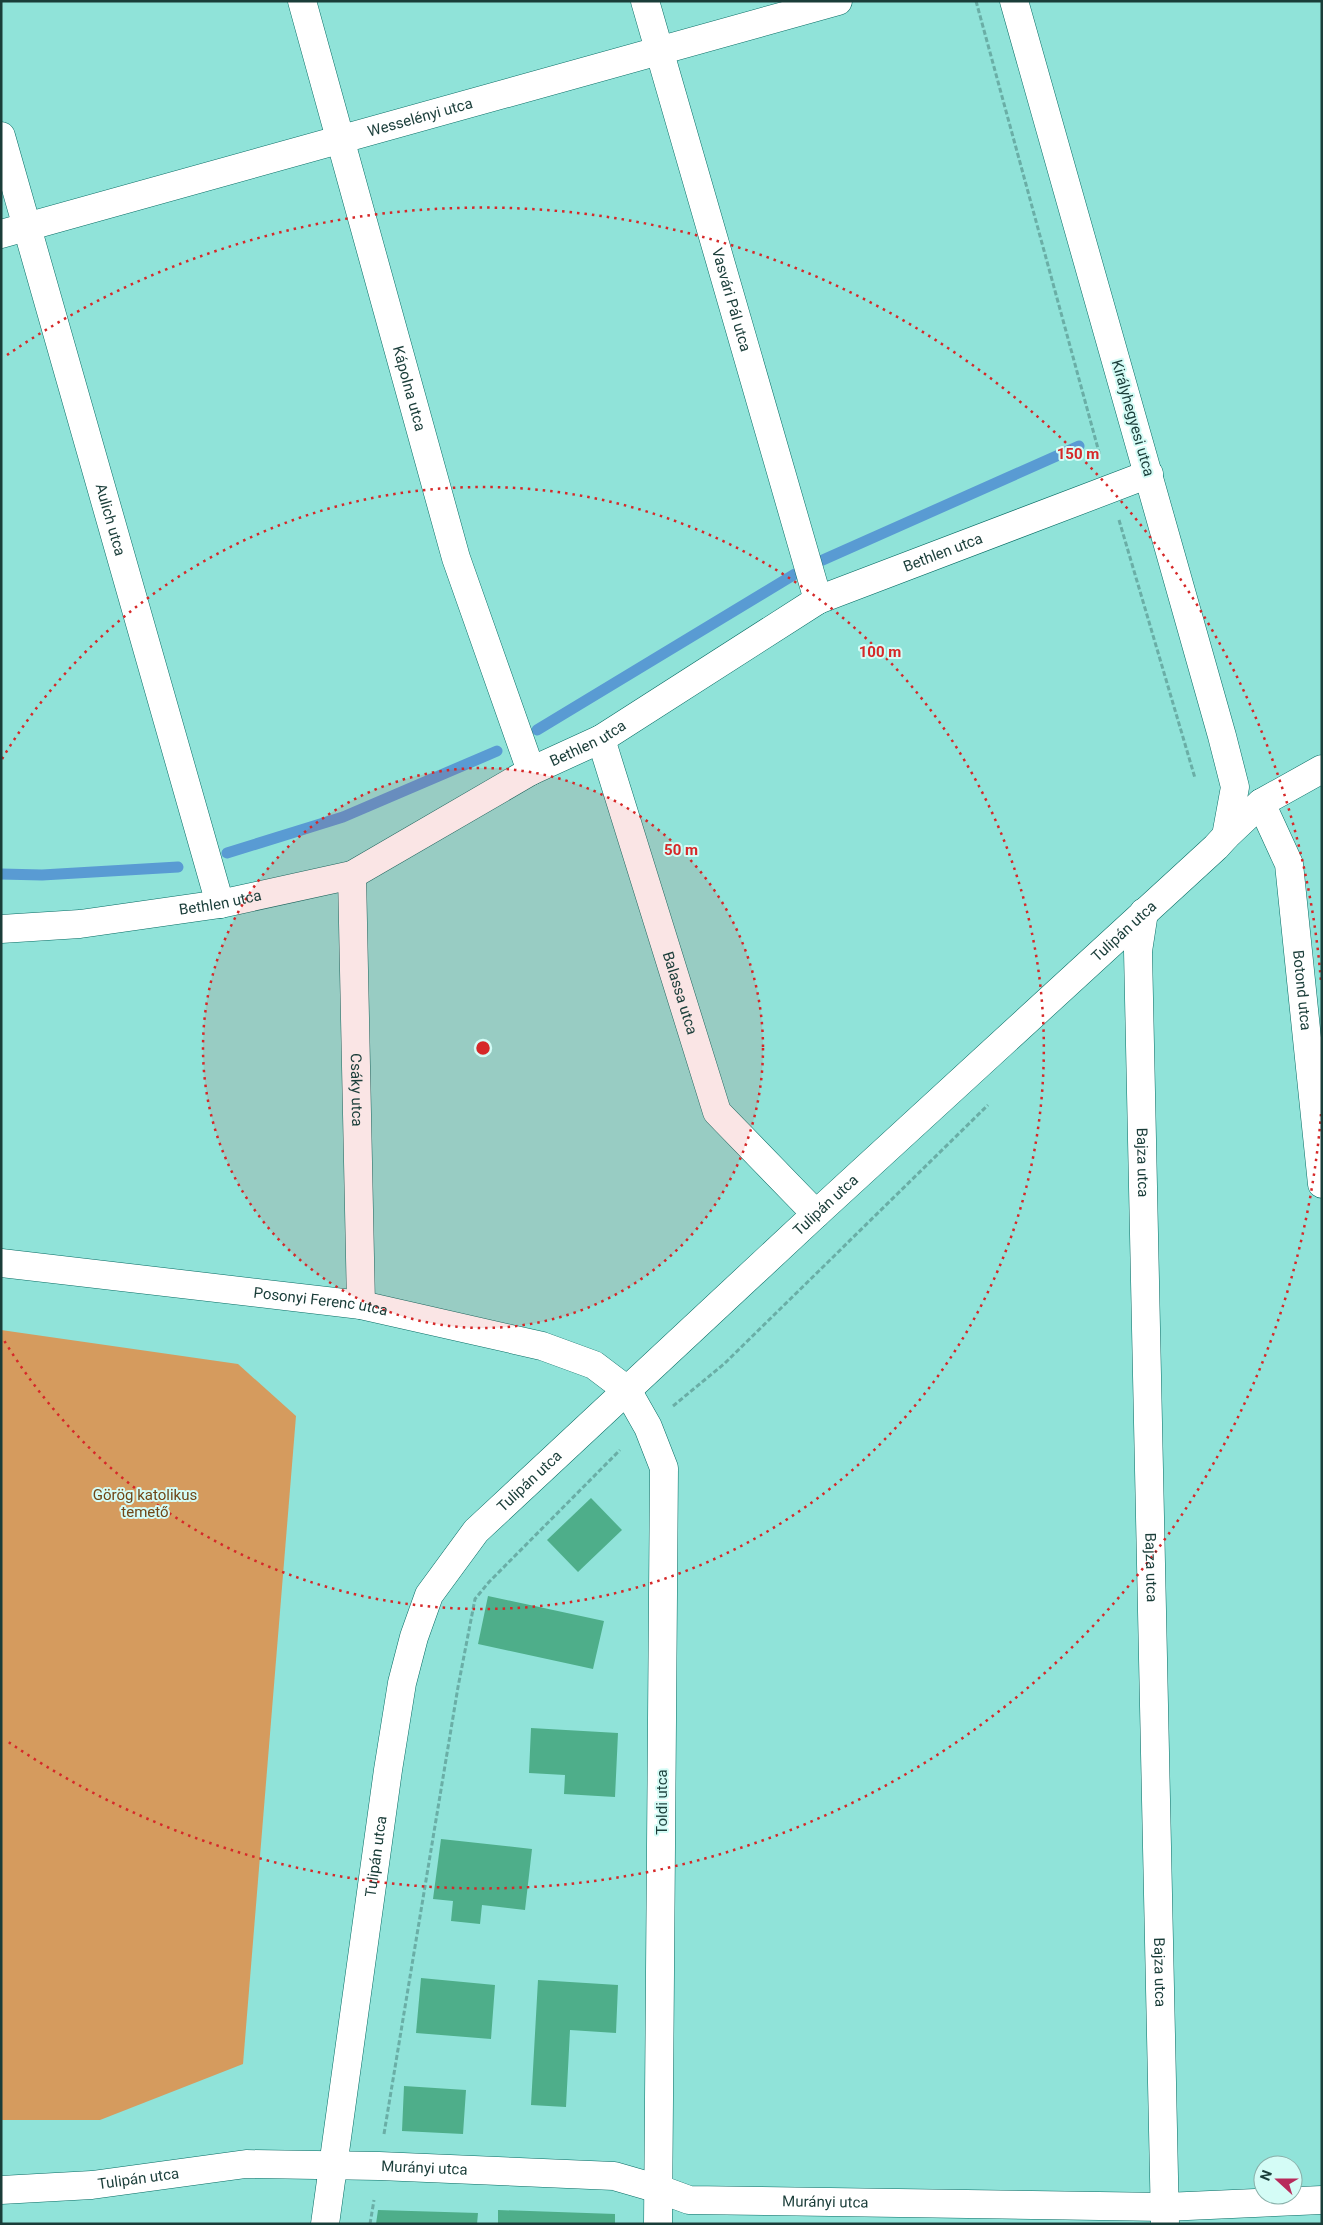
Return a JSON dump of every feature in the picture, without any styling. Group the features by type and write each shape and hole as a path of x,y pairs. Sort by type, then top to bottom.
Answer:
{"street":[{"name":"Kápolna utca","path":"302,1 342,140 456,558 531,771"},
{"name":"Vasvári Pál utca","path":"645,1 818,600"},
{"name":"Wesselényi utca","path":"1,234 838,1"},
{"name":"Királyhegyesi utca","path":"1014,1 1149,474 1235,786 1226,836"},
{"name":"Aulich utca","path":"1,136 220,904"},
{"name":"Bethlen utca","path":"1,929 80,924 220,904 352,875 531,771 601,739 818,600 1149,474"},
{"name":"Balassa utca","path":"601,739 717,1112 816,1214"},
{"name":"Tulipán utca","path":"1,2190 92,2185 246,2164 333,2166 401,1693 414,1637 429,1595 476,1531 816,1214 1216,848 1261,802 1322,769"},
{"name":"Botond utca","path":"1261,802 1289,864 1322,1184"},
{"name":"Csáky utca","path":"352,875 361,1305"},
{"name":"Bajza utca","path":"1144,912 1138,951 1165,2216"},
{"name":"Posonyi Ferenc utca","path":"1,1263 361,1305 542,1346 594,1365 627,1390"},
{"name":"Toldi utca","path":"627,1390 648,1427 664,1468 658,2224"},
{"name":"Murányi utca","path":"333,2166 379,2166 614,2176 689,2200 1165,2216 1322,2200"},
{"path":"325,2224 333,2166"}],"path":[{"path":"976,1 1109,490 1197,782"},
{"path":"370,2224 458,1687 475,1599 489,1582 615,1454 648,1427"}],"green space":[{"name":"Görög katolikus temető","path":"1,1330 238,1364 296,1416 243,2064 100,2120 1,2120"}],"building":[{"path":"591,1498 622,1530 578,1572 547,1540"},
{"path":"488,1596 604,1621 593,1669 478,1644"},
{"path":"531,1728 618,1733 615,1797 564,1794 565,1775 529,1773"},
{"path":"441,1839 532,1849 525,1910 482,1905 480,1924 451,1921 453,1901 433,1899"},
{"path":"421,1978 495,1985 491,2039 416,2033"},
{"path":"538,1980 618,1985 616,2033 570,2030 566,2107 531,2105"},
{"path":"404,2086 466,2090 463,2134 402,2131"},
{"path":"378,2210 478,2213 477,2224 376,2224"},
{"path":"498,2210 615,2214 615,2224 498,2224"}],"waterway":[{"path":"816,563 1079,446"},
{"path":"537,730 795,574"},
{"path":"227,853 343,817 497,751"},
{"path":"1,874 42,875 178,867"}]}
